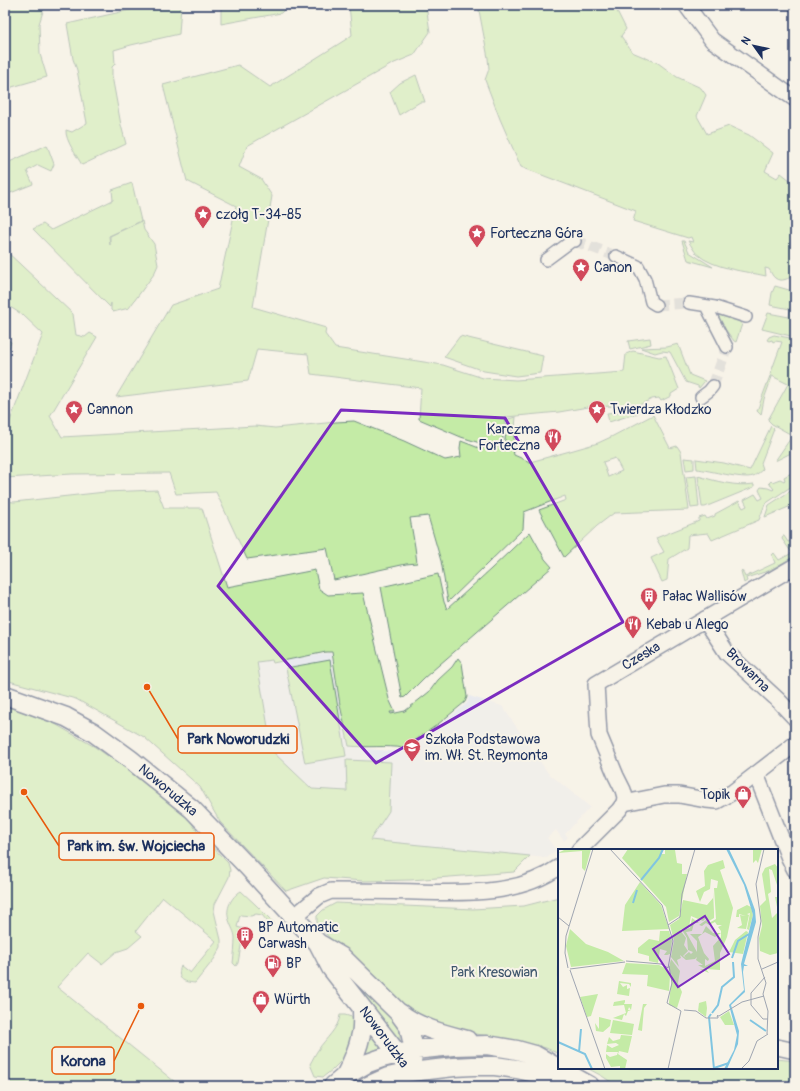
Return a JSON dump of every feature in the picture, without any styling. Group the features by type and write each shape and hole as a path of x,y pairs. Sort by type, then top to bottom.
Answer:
{"street":[{"path":"686,5 712,40 795,99"},
{"path":"546,260 573,240 575,241"},
{"path":"616,256 638,266 645,279 651,302 656,305"},
{"path":"689,303 715,307 746,317"},
{"path":"706,306 727,347"},
{"path":"701,397 709,391 712,386"},
{"name":"Czeska","path":"624,803 625,797 623,790 599,735 596,684 795,566"},
{"name":"Browarna","path":"705,619 727,653 777,699 795,718"},
{"name":"Noworudzka","path":"5,695 66,717 94,732 173,792 228,845 294,916 318,943 331,968 362,1008 406,1052"},
{"path":"579,849 619,810 624,803 664,795 718,801 733,792 795,744"},
{"path":"756,774 795,870"},
{"path":"294,916 320,896 331,891 461,893 519,886 548,875 558,868"},
{"name":"Noworudzka","path":"318,943 342,957 398,1012 409,1027 406,1052 411,1072"},
{"path":"339,1081 354,1057 361,1034 362,1008"},
{"path":"398,1012 410,1020 439,1032 487,1045 517,1050 535,1055 558,1068"},
{"path":"339,1081 368,1063 406,1052 453,1046 487,1045"},
{"path":"778,1047 795,1051"},
{"path":"368,1086 388,1078 411,1072 454,1067 495,1066 517,1069 590,1086"},
{"path":"560,1069 590,1086"}],"highlighted area":[{"path":"341,410 505,418 623,622 376,763 218,586"}],"shaded area":[{"name":"Szkoła Podstawowa im. Wł. St. Reymonta","path":"329,653 331,654 339,705 349,747 389,751 406,750 467,703 469,696 502,706 548,773 590,807 565,834 568,837 564,841 556,830 547,838 556,850 547,858 370,840 389,811 347,791 312,789 272,751 257,662 272,660 272,664"}],"green space":[{"path":"5,5 45,5 39,24 40,54 47,77 12,87 5,98"},
{"path":"143,5 181,5 179,34 114,50 115,64 112,67 112,76 126,144 82,165 69,143 66,134 66,130 72,132 87,123 67,24 143,7"},
{"path":"221,5 289,5 281,13 221,24"},
{"path":"349,5 426,5 430,32 414,55 392,64 247,146 239,167 261,179 272,196 253,307 326,328 325,334 335,348 443,365 483,378 516,380 624,372 626,354 633,351 659,357 666,356 679,389 671,394 671,396 661,401 659,398 652,399 639,405 588,407 559,412 506,417 502,443 483,444 461,437 419,419 421,388 311,374 308,354 257,349 248,381 116,397 171,305 218,289 236,206 187,181 163,85 238,65 270,87 352,35"},
{"path":"478,5 614,5 626,29 621,36 632,52 658,63 677,77 701,88 706,95 697,116 707,134 729,126 749,135 773,153 765,171 777,178 781,173 795,184 795,275 785,280 780,280 772,275 769,269 765,268 766,276 730,269 712,263 696,253 688,241 693,242 691,237 688,238 633,221 636,211 521,167 485,80 489,69 488,58"},
{"path":"416,75 425,102 420,102 399,115 390,92 400,83"},
{"path":"47,145 54,164 51,171 38,165 27,171 33,184 8,194 5,198 5,164"},
{"path":"132,183 141,221 109,236 110,245 110,236 142,221 144,230 154,244 158,265 154,274 129,308 113,312 111,310 111,303 110,307 33,229 43,224 51,230 113,200 112,190"},
{"path":"682,241 684,241 689,252 713,267 688,260"},
{"path":"5,250 73,314 76,335 85,337 90,333 97,337 50,416 62,437 255,426 275,428 354,421 404,441 445,460 461,457 461,441 479,448 504,446 508,419 516,417 513,449 514,455 530,462 598,443 653,415 670,448 677,446 681,452 689,510 614,513 597,526 564,557 539,510 566,500 565,496 524,512 523,529 448,602 441,561 428,516 410,518 417,563 406,564 334,580 327,548 247,559 216,492 176,494 169,473 72,474 5,478 5,434 43,334 23,315 5,304","holes":["615,458 622,471 608,477 603,462"]},
{"path":"775,286 789,290 791,293 795,290 795,337 762,329 768,313 789,317 790,309 770,305"},
{"path":"714,311 732,317 742,324 736,342 719,321"},
{"path":"774,335 795,339 795,425 790,434 772,424 768,420 788,384 770,375 782,342 767,340 769,337"},
{"path":"460,336 543,356 540,373 516,376 484,371 444,357"},
{"path":"5,338 11,342 5,361"},
{"path":"650,338 651,344 630,349 628,341"},
{"path":"678,344 690,375 705,381 699,388 698,386 686,382 670,352 662,351 655,353 641,348 667,347"},
{"path":"770,376 772,377 764,399 761,415 757,411"},
{"path":"630,411 638,413 609,422 607,413"},
{"path":"771,426 774,429 761,463 763,469 755,475 742,477 697,469 696,459 724,463 750,470"},
{"path":"795,432 795,442 793,443 795,451 775,461"},
{"path":"684,458 694,459 694,469 686,470"},
{"path":"795,471 795,484 765,504 759,520 712,540 708,533 688,535 687,548 669,559 667,580 662,582 651,558 664,552 656,538 699,521 699,518 705,516 707,519 715,516 715,514 739,501 743,508 747,506 744,500 755,494 759,500 763,498 759,490 761,487 773,490 774,489 769,483 771,481 780,479 784,481 784,477"},
{"path":"696,476 699,507 691,508 686,477"},
{"path":"698,476 719,482 740,485 754,484 754,487 702,507"},
{"path":"795,488 795,511 791,506 765,517 769,505"},
{"path":"157,490 164,508 202,508 227,587 315,570 319,589 328,595 363,593 389,699 395,712 390,712 391,714 405,711 429,692 438,680 452,667 458,658 462,663 467,697 465,702 437,725 404,748 349,746 340,705 332,652 273,663 272,660 257,662 272,751 312,789 347,791 346,760 391,762 389,811 370,840 530,856 514,872 411,880 364,881 324,878 286,891 220,822 200,787 144,737 76,699 5,680 5,501 14,502 105,492"},
{"path":"530,532 545,559 552,567 424,678 405,697 402,698 381,587 438,574 447,609"},
{"path":"783,536 788,542 795,539 795,556 768,571 746,578 747,581 744,583 742,570 745,577 775,563 772,555 774,553 779,560 792,553 782,539"},
{"path":"330,660 346,756 305,763 286,668"},
{"path":"5,705 55,724 95,747 138,777 187,816 197,831 228,863 230,870 229,877 215,904 214,911 221,940 221,947 215,958 195,983 184,981 180,977 179,974 181,966 190,973 216,941 163,897 136,931 142,936 128,948 116,952 102,964 88,953 57,987 180,1086 5,1086"},
{"path":"241,891 274,923 271,926 262,915 240,915 237,927 244,929 238,963 236,966 233,963 235,936 228,916 228,908 234,897"},
{"name":"Park Kresowian","path":"558,897 558,1054 546,1048 520,1041 469,1033 416,1017 360,969 319,927 317,923 317,916 323,910 336,903 473,909 524,906"},
{"path":"337,962 395,1020 400,1032 400,1043"},
{"path":"340,1015 355,1018 355,1028 346,1056 323,1077 315,1076 310,1064 334,1029"},
{"path":"367,1029 386,1048 362,1058"},
{"path":"778,1059 795,1061 795,1086 617,1086 589,1069 778,1069"},
{"path":"391,1064 391,1067 351,1086 348,1082 367,1072"},
{"path":"431,1084 491,1085 496,1086 420,1086"}],"tunnel":[{"path":"575,241 616,256"},
{"path":"656,305 689,303"},
{"path":"713,386 727,347"}],"place":[{"name":"czołg T-34-85","path":"203,229"},
{"name":"Forteczna Góra","path":"477,248"},
{"name":"Canon","path":"581,282"},
{"name":"Cannon","path":"74,424"},
{"name":"Twierdza Kłodzko","path":"597,424"},
{"name":"Karczma Forteczna","path":"553,452"},
{"name":"Pałac Wallisów","path":"649,611"},
{"name":"Kebab u Alego","path":"633,639"},
{"name":"Park Noworudzki","path":"147,687"},
{"name":"Szkoła Podstawowa im. Wł. St. Reymonta","path":"412,762"},
{"name":"Park im. św. Wojciecha","path":"24,792"},
{"name":"Topik","path":"743,809"},
{"name":"BP Automatic Carwash","path":"245,950"},
{"name":"BP","path":"273,978"},
{"name":"Korona","path":"141,1006"},
{"name":"Würth","path":"261,1014"}]}
